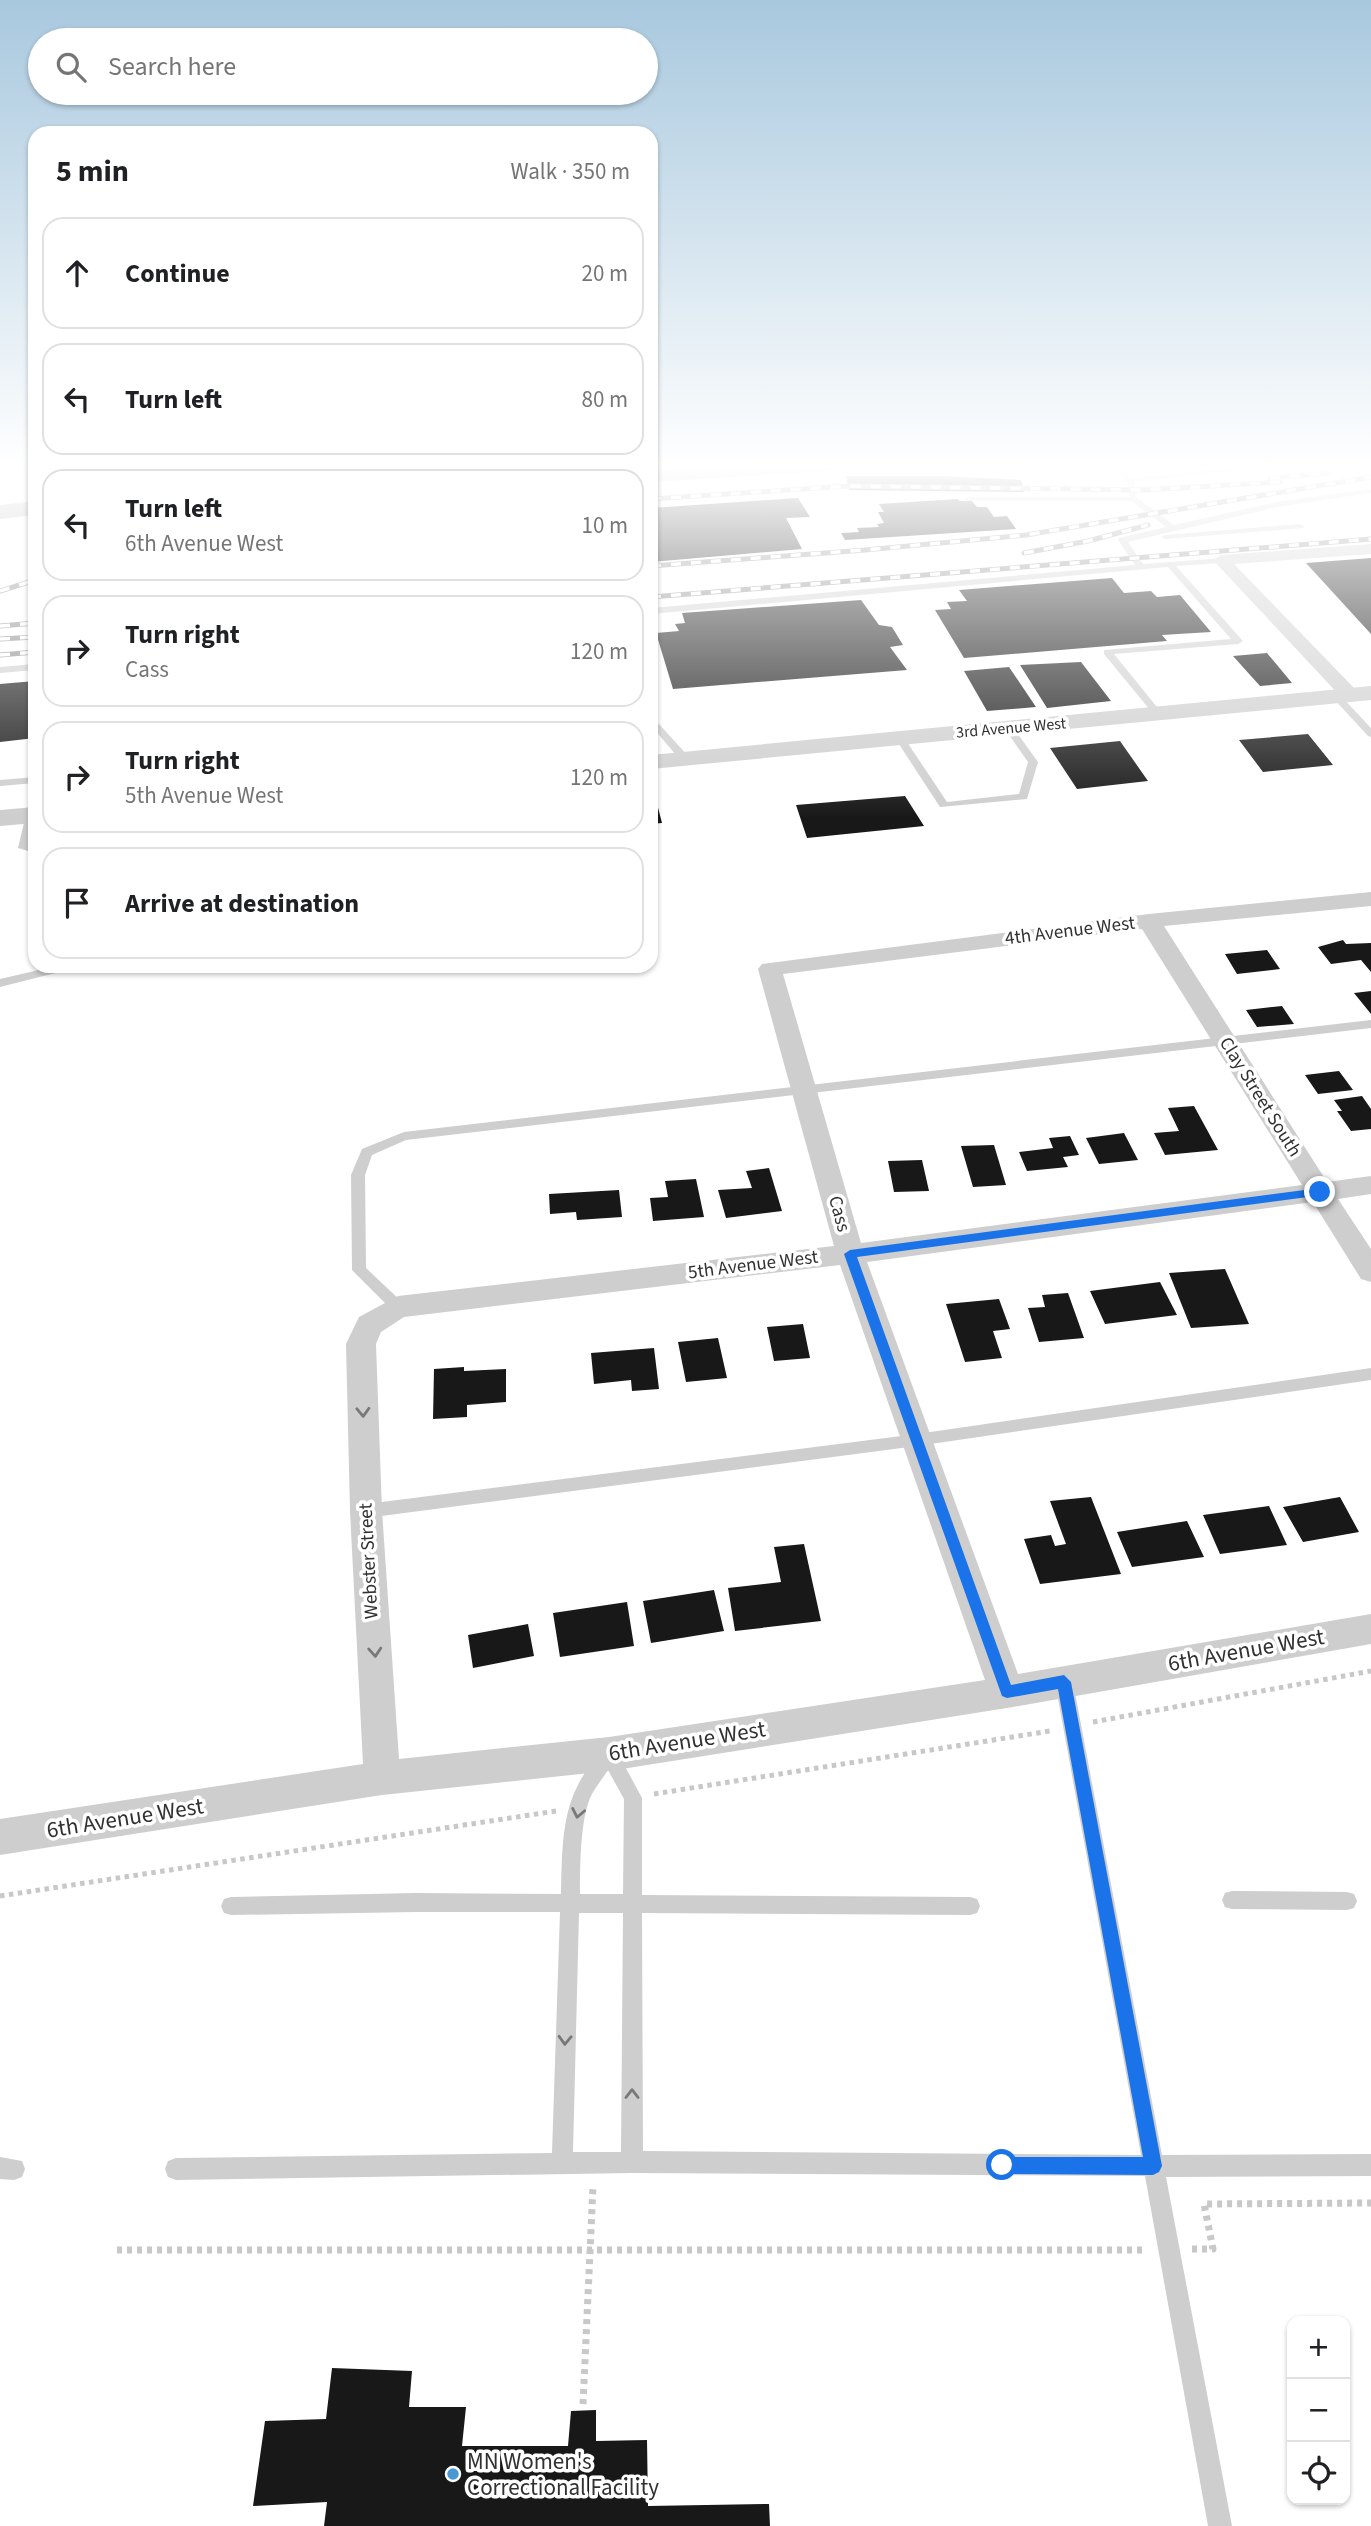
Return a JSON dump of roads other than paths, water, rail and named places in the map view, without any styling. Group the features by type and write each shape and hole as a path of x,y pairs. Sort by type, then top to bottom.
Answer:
{"street":[{"path":"1243,583 1353,695"},
{"name":"3rd Avenue West","path":"658,761 1353,695"},
{"path":"0,818 28,810"},
{"name":"4th Avenue West","path":"770,969 1149,921 1371,899"},
{"name":"Clay Street South","path":"1149,921 1371,1272"},
{"name":"Cass","path":"770,969 850,1254 1007,1692"},
{"name":"5th Avenue West","path":"361,1344 369,1325 397,1307 850,1254 1371,1185"},
{"name":"Webster Street","path":"361,1344 366,1511 382,1778"},
{"name":"6th Avenue West","path":"0,1837 382,1778 609,1754 1007,1692 1371,1629"}],"lane":[{"path":"658,610 964,583"},
{"path":"1158,714 1107,652 1238,641 1187,583"},
{"path":"0,670 28,668"},
{"path":"1353,695 1371,734"},
{"path":"658,728 685,759"},
{"path":"900,738 944,805 1023,797 1033,762 1009,728"},
{"path":"0,783 28,781"},
{"path":"28,828 23,848 28,849"},
{"path":"0,983 42,973"},
{"path":"397,1307 359,1270 358,1175 367,1152 404,1136 1371,1024"},
{"path":"366,1511 917,1440 1371,1374"},
{"path":"1064,1682 1220,2526"},
{"path":"562,2164 569,1902 578,1807 585,1789 609,1754 633,1798 632,2162"},
{"path":"1233,1900 1347,1902"},
{"path":"231,1906 410,1901 740,1907 970,1906"},
{"path":"176,2168 632,2162 1371,2165"}],"railway":[{"path":"0,591 26,583"},
{"path":"658,596 826,583"},
{"path":"0,626 28,624"},
{"path":"0,639 28,637"},
{"path":"0,655 28,653"}],"place":[{"name":"MN Women's Correctional Facility","path":"453,2474"}]}
